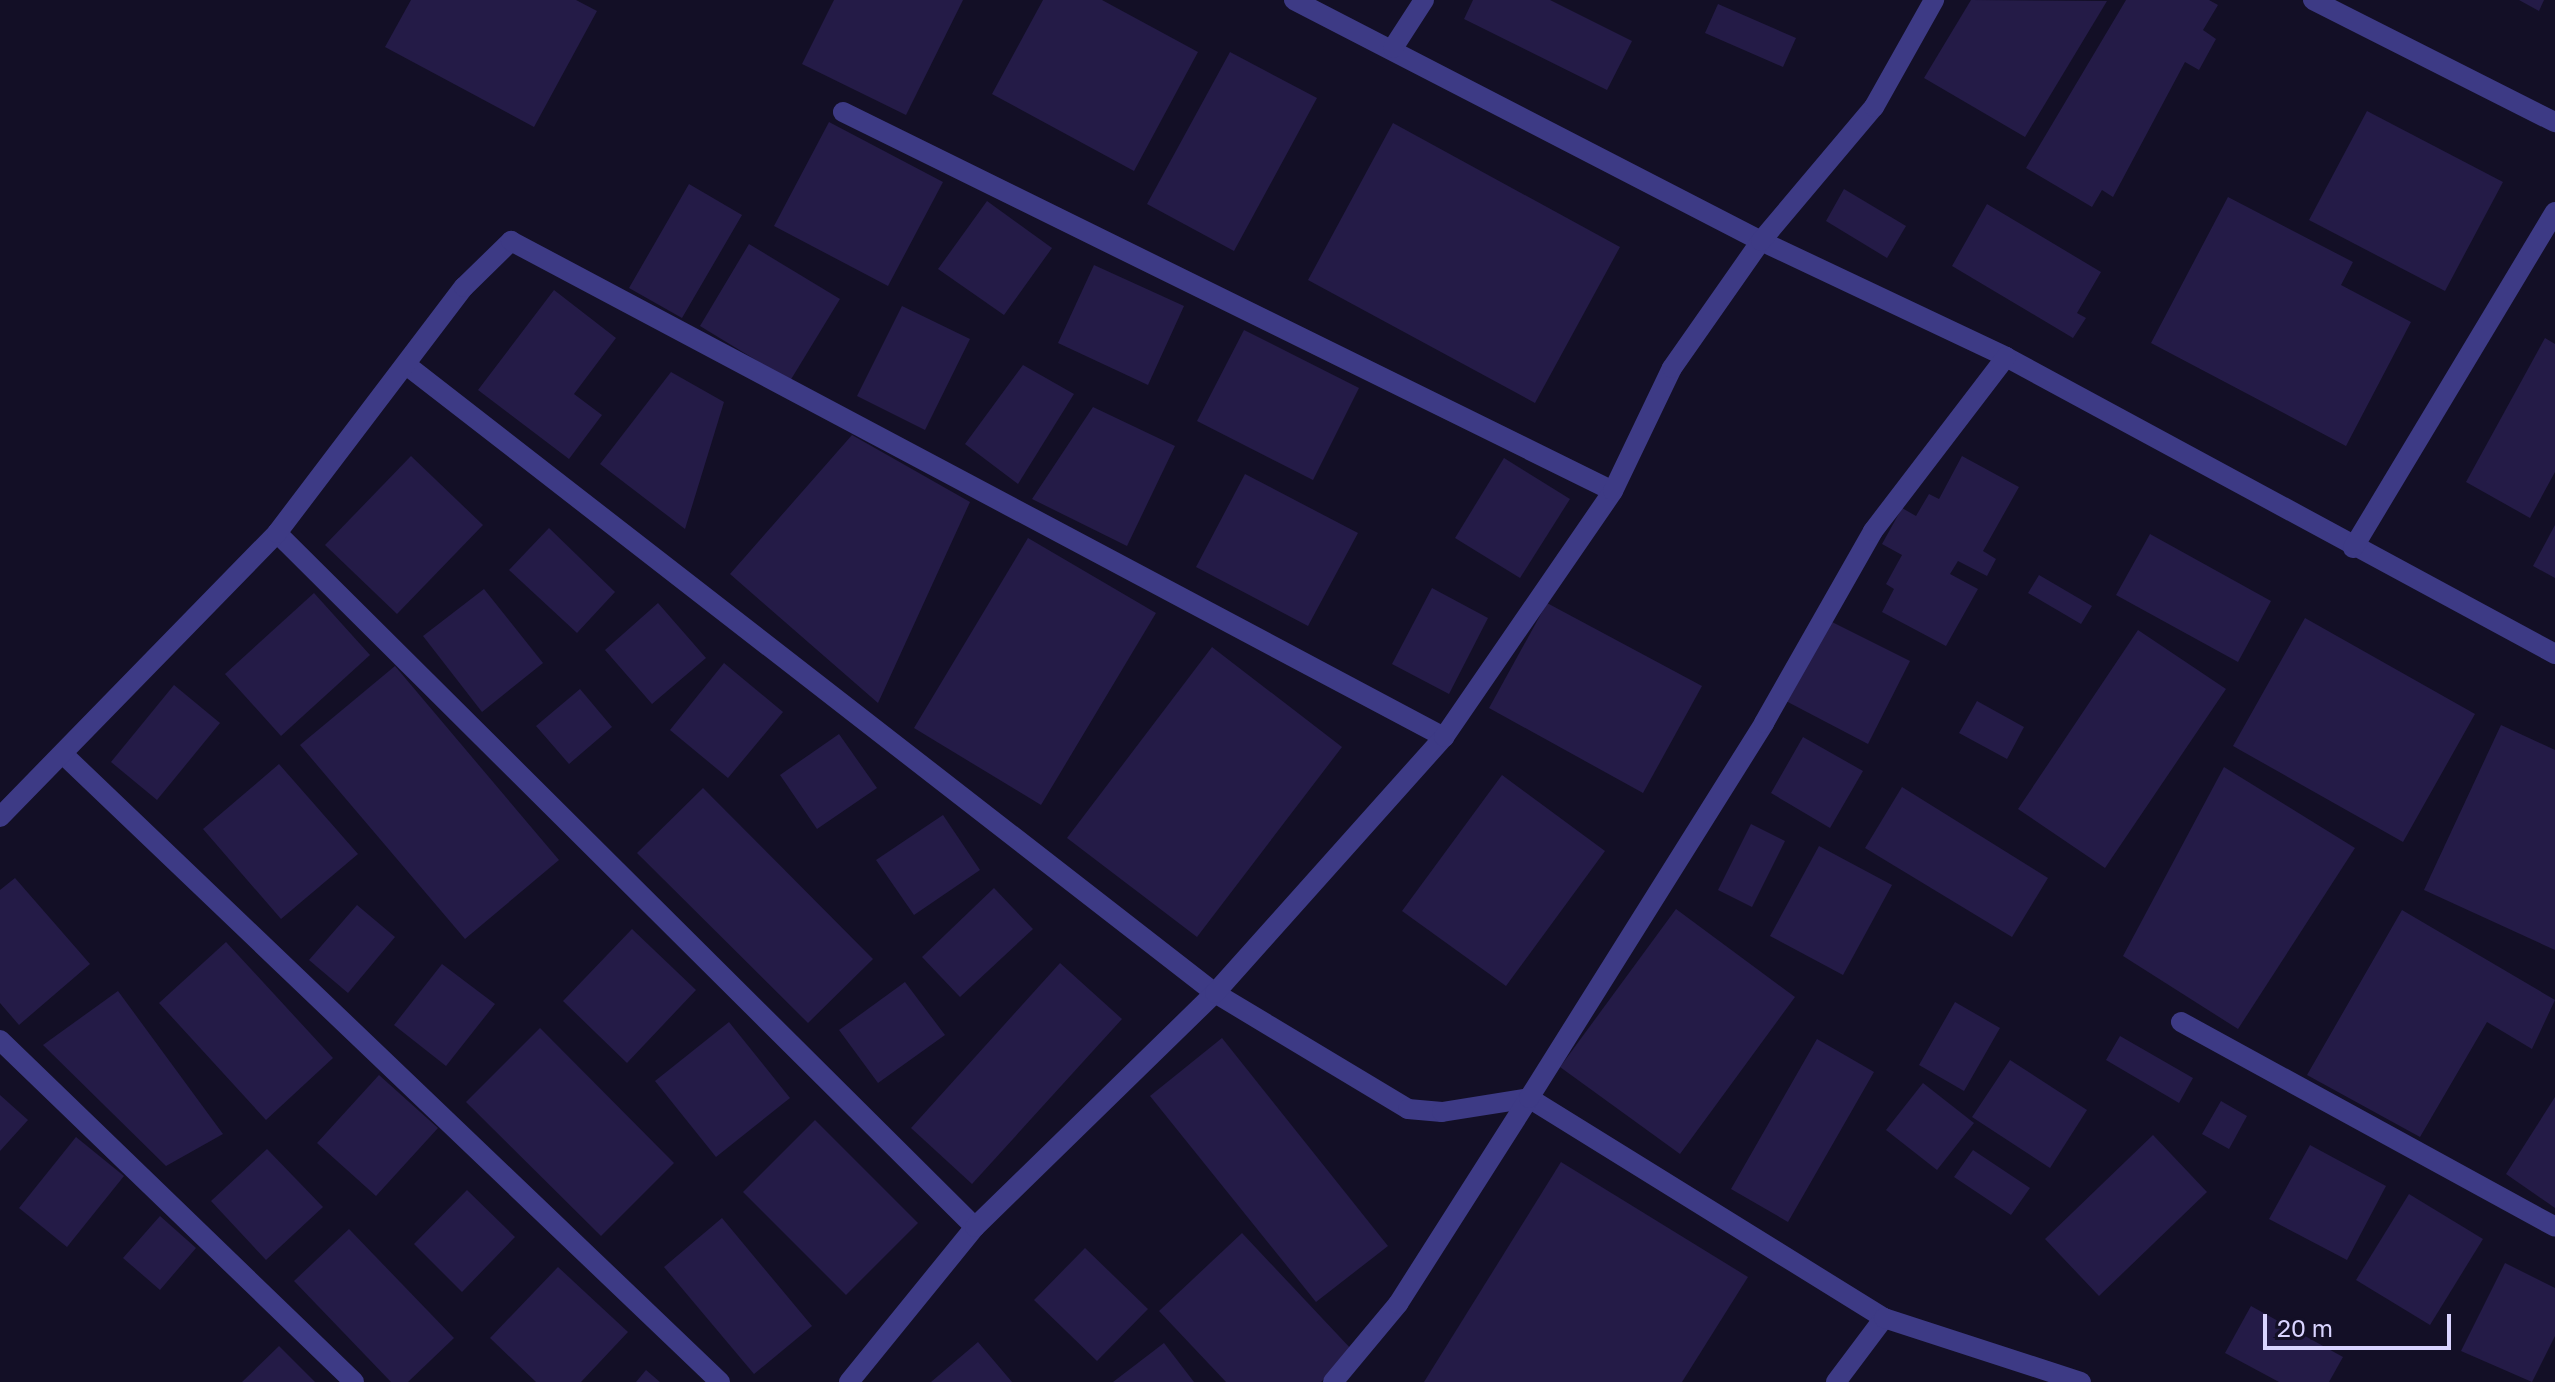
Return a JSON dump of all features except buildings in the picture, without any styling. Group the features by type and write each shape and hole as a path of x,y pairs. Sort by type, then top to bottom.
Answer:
{"street":[{"path":"1294,0 1393,48 1761,241 2006,357 2353,548 2555,654"},
{"path":"1393,48 1424,0"},
{"path":"849,1382 975,1227 1215,993 1444,737 1613,491 1672,368 1761,241 1874,107 1934,0"},
{"path":"2313,0 2555,122"},
{"path":"843,112 1613,491"},
{"path":"2353,548 2555,212"},
{"path":"0,817 65,756 277,533 409,367 464,287 511,241 1444,737"},
{"path":"1333,1382 1398,1304 1529,1098 1764,723 1873,531 2006,357"},
{"path":"409,367 1215,993 1408,1109 1442,1112 1529,1098 1884,1318 2081,1382"},
{"path":"277,533 975,1227"},
{"path":"65,756 720,1382"},
{"path":"2181,1022 2555,1227"},
{"path":"0,1040 354,1382"},
{"path":"1836,1382 1884,1318"}]}
